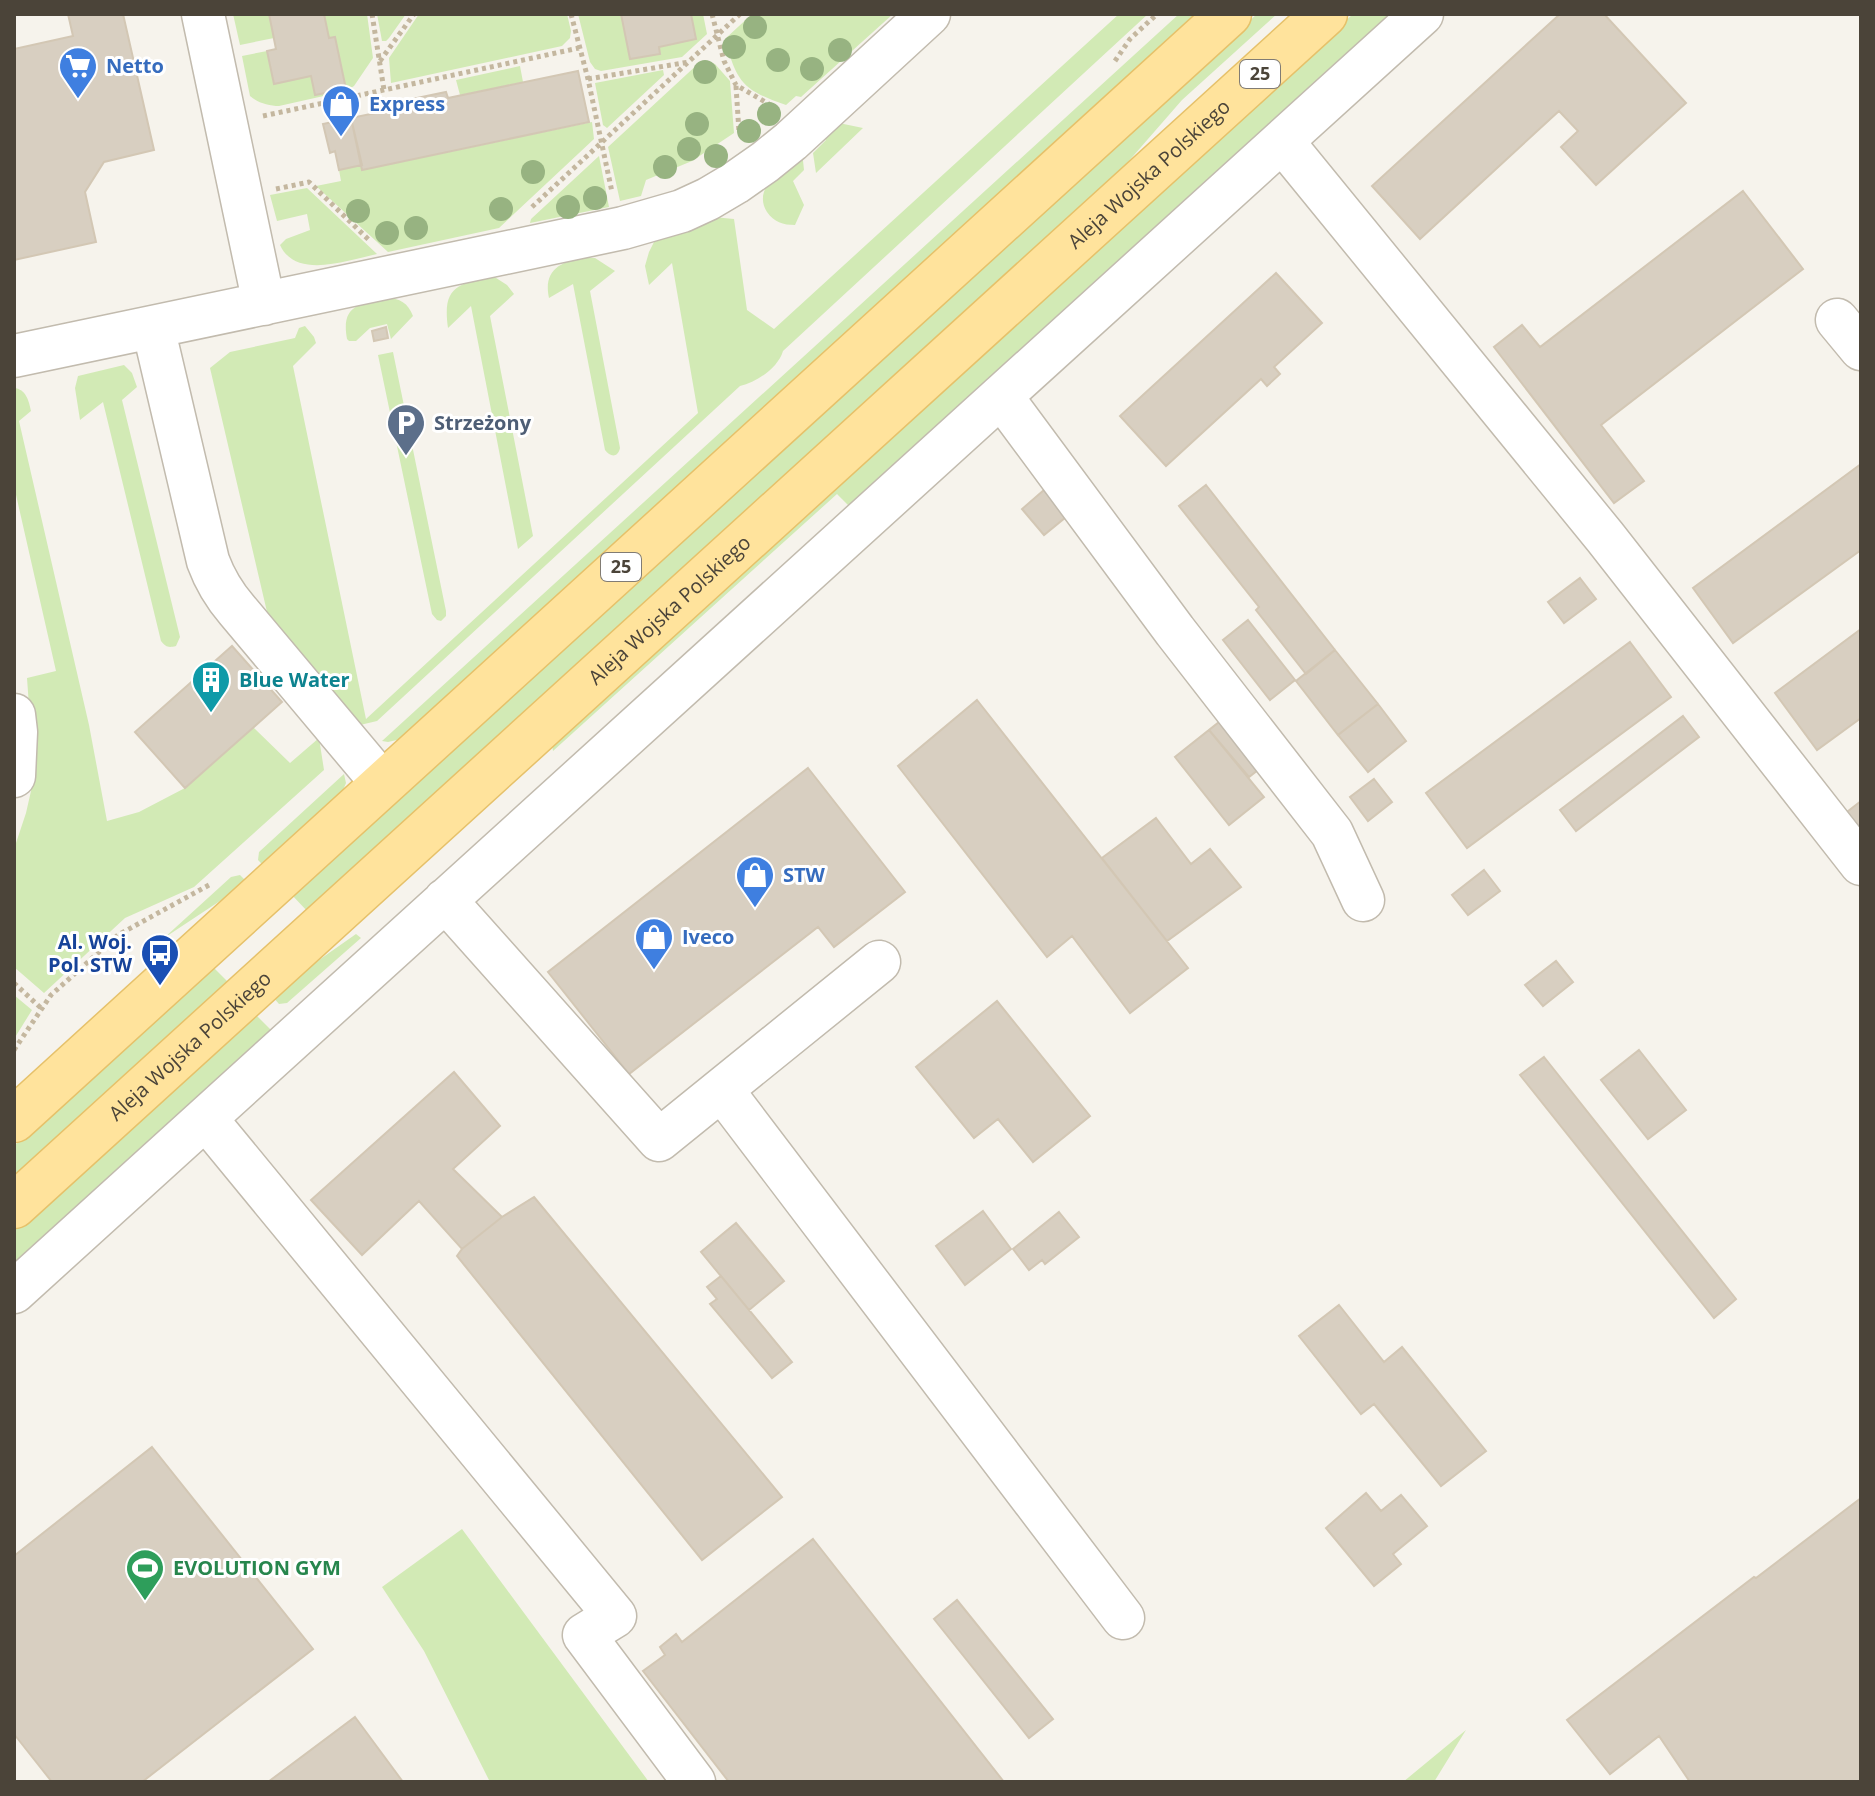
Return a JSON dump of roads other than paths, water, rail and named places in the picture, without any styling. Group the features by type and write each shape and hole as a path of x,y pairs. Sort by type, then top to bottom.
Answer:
{"main road":[{"name":"25","path":"14,1120 1229,14"},
{"name":"Aleja Wojska Polskiego","path":"14,1206 1325,14"}],"street":[{"path":"203,14 264,304"},
{"path":"14,356 623,228 682,211 708,199 765,162 929,14"},
{"path":"14,1292 1422,14"},
{"path":"1282,141 1605,537 1861,864"},
{"path":"153,327 214,578 237,610 383,784"},
{"path":"1001,396 1175,631 1332,833 1363,900"},
{"path":"14,715 14,776"},
{"path":"445,900 659,1140 879,962"},
{"path":"722,1090 1123,1618"},
{"path":"206,1119 615,1616 584,1635 694,1782"}],"place":[{"name":"Netto","path":"78,100"},
{"name":"Express","path":"341,138"},
{"name":"Strzeżony","path":"406,457"},
{"name":"Blue Water","path":"211,714"},
{"name":"STW","path":"755,909"},
{"name":"Iveco","path":"654,971"},
{"name":"Al. Woj. Pol. STW","path":"160,987"},
{"name":"EVOLUTION GYM","path":"145,1602"}]}
